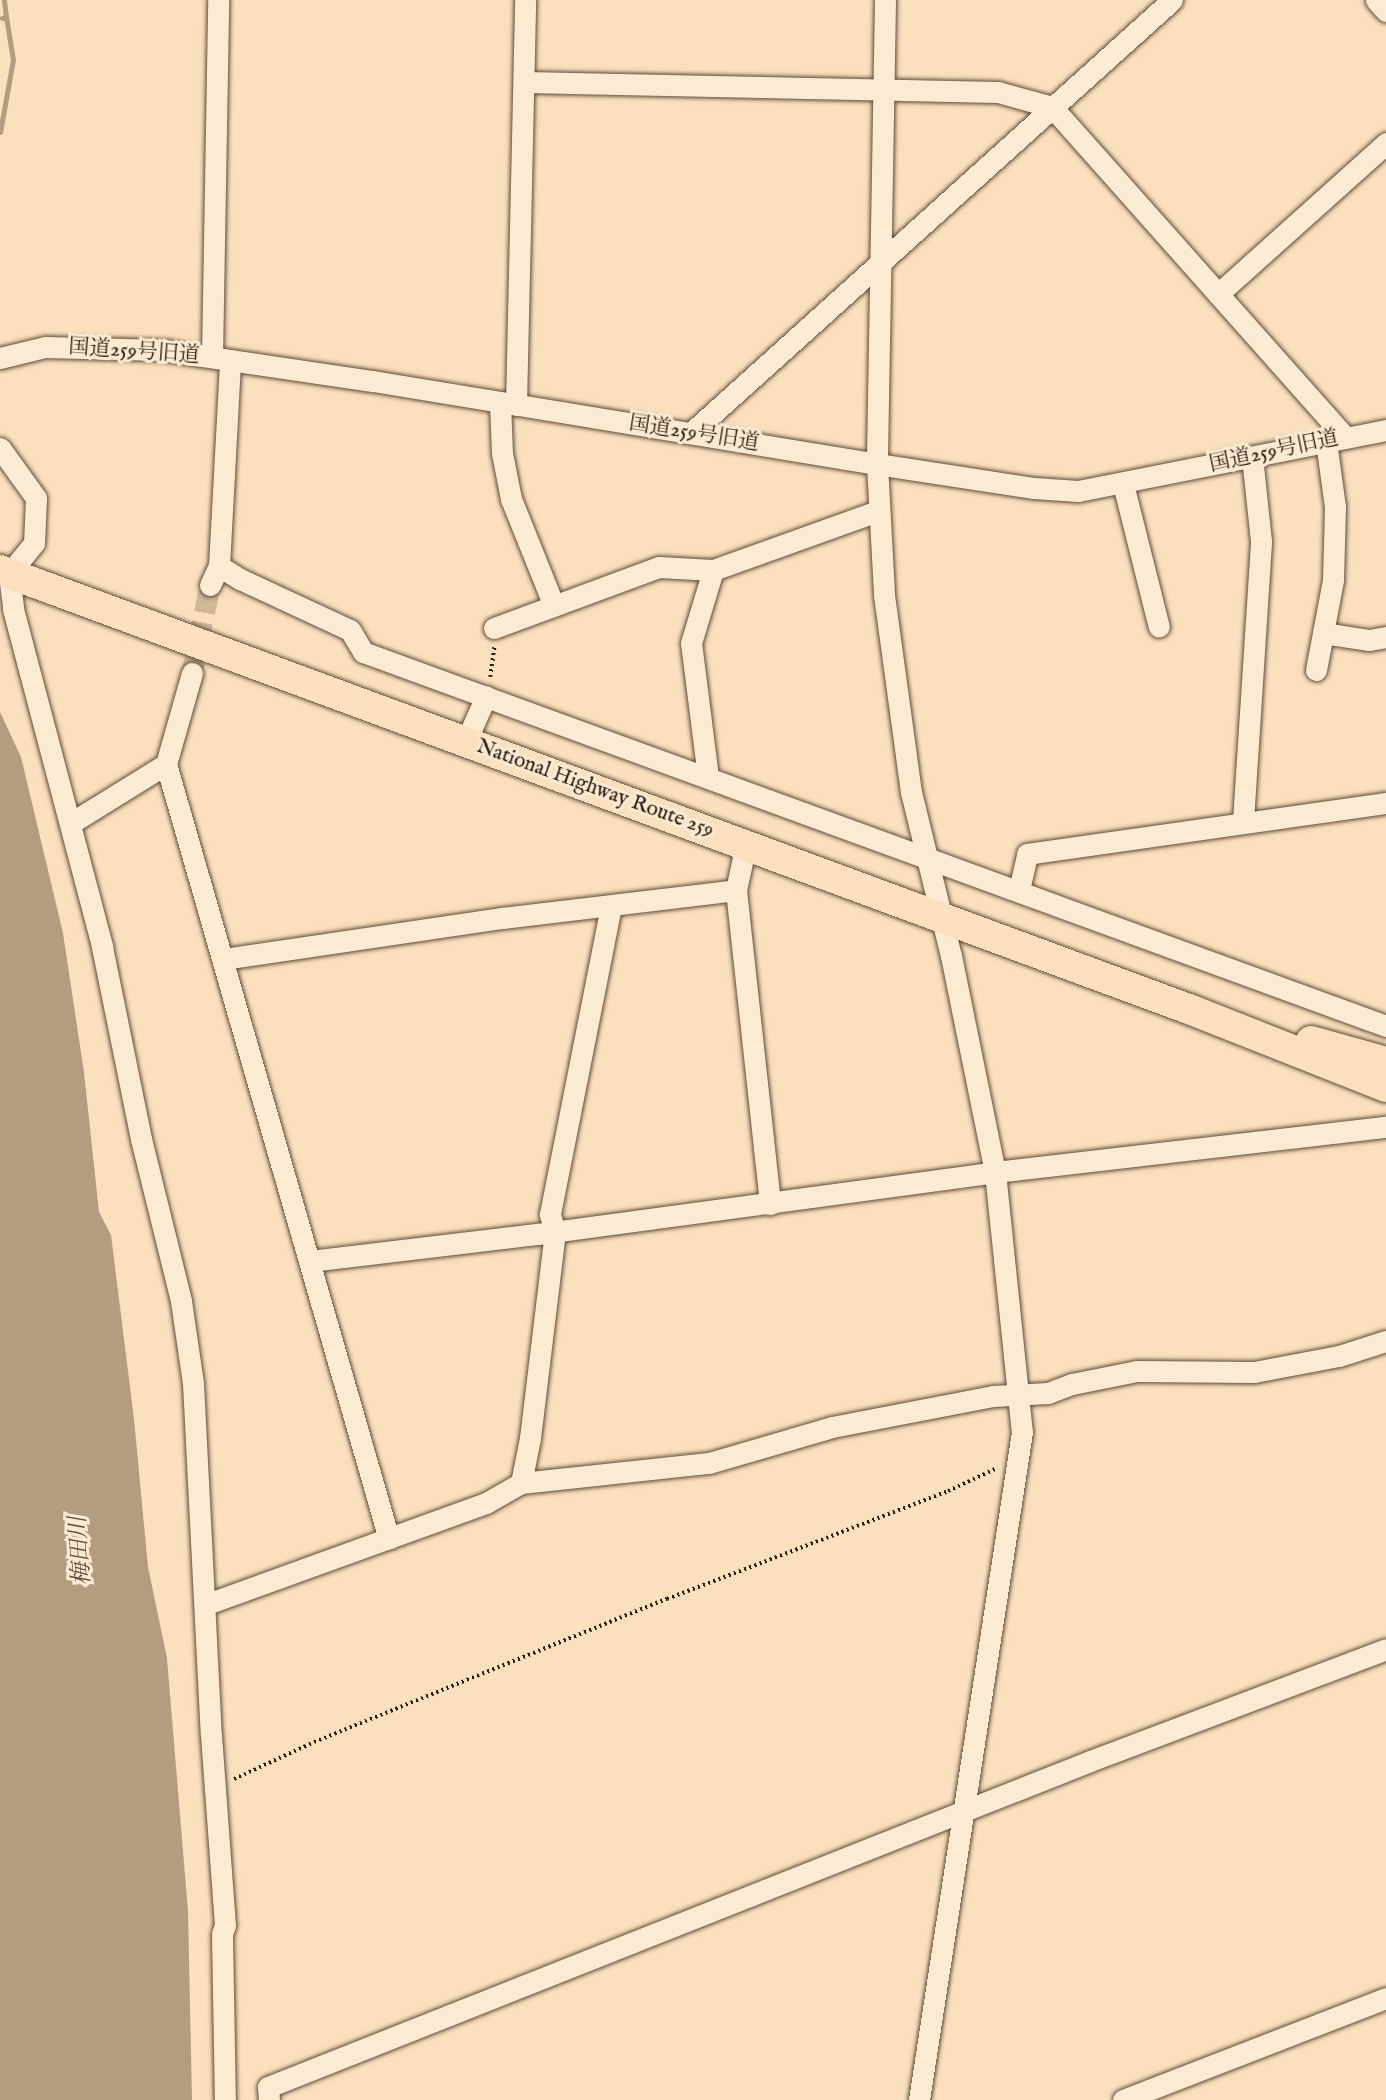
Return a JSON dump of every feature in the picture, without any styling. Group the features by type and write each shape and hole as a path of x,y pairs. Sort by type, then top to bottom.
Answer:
{"highway":[{"name":"National Highway Route 259","path":"5,572 1189,1009 1386,1087"},
{"name":"National Highway Route 259","path":"1189,1009 1386,1062"}],"street":[{"path":"218,0 221,358 215,576 240,579 350,631 363,652 1386,1026"},
{"path":"526,0 508,403 502,453 511,499 554,606"},
{"path":"885,0 877,464 884,595 911,792 942,917 995,1172 1022,1432 919,2100"},
{"path":"691,433 1172,0"},
{"path":"1377,0 1386,11"},
{"path":"524,82 998,92 1052,107 1218,295 1336,439 1333,580 1316,670"},
{"path":"1218,295 1386,144"},
{"name":"国道259号旧道","path":"0,358 45,347 162,350 508,403 877,464 1034,488 1078,491 1386,430"},
{"path":"0,448 36,498 34,543 5,572 102,947 141,1139 181,1301 193,1382 225,1925 222,1934 225,2100"},
{"path":"1243,821 1261,541 1252,457"},
{"path":"1123,484 1159,628"},
{"path":"494,628 659,568 713,570 878,511"},
{"path":"708,777 691,643 713,570"},
{"path":"1323,633 1369,640 1386,637"},
{"path":"192,673 166,764 389,1539"},
{"path":"466,741 486,696"},
{"path":"71,822 166,764"},
{"path":"1019,890 1027,853 1386,803"},
{"path":"746,844 736,890 770,1204"},
{"path":"223,959 502,918 736,890"},
{"path":"521,1483 530,1438 555,1232 550,1214 555,1180 611,906"},
{"path":"310,1261 555,1232 995,1172 1386,1127"},
{"path":"207,1604 486,1503 521,1483 709,1463 832,1427 955,1403 1019,1394 1048,1393 1072,1384 1137,1371 1254,1372 1339,1356 1386,1341"},
{"path":"269,2100 268,2087 963,1810 1386,1649"},
{"path":"1123,2100 1386,1998"}],"path":[{"path":"486,696 494,662 494,628"},
{"path":"215,1788 314,1742 667,1599 948,1491 1018,1458"}],"water":[{"name":"梅田川","path":"0,712 21,757 63,933 84,1072 99,1212 111,1235 134,1419 148,1567 167,1658 188,1911 192,2100 0,2100"}],"waterway":[{"path":"2,18 6,17 4,0"},
{"path":"0,132 13,60 6,17"}],"tunnel":[{"path":"192,673 210,585"}]}
